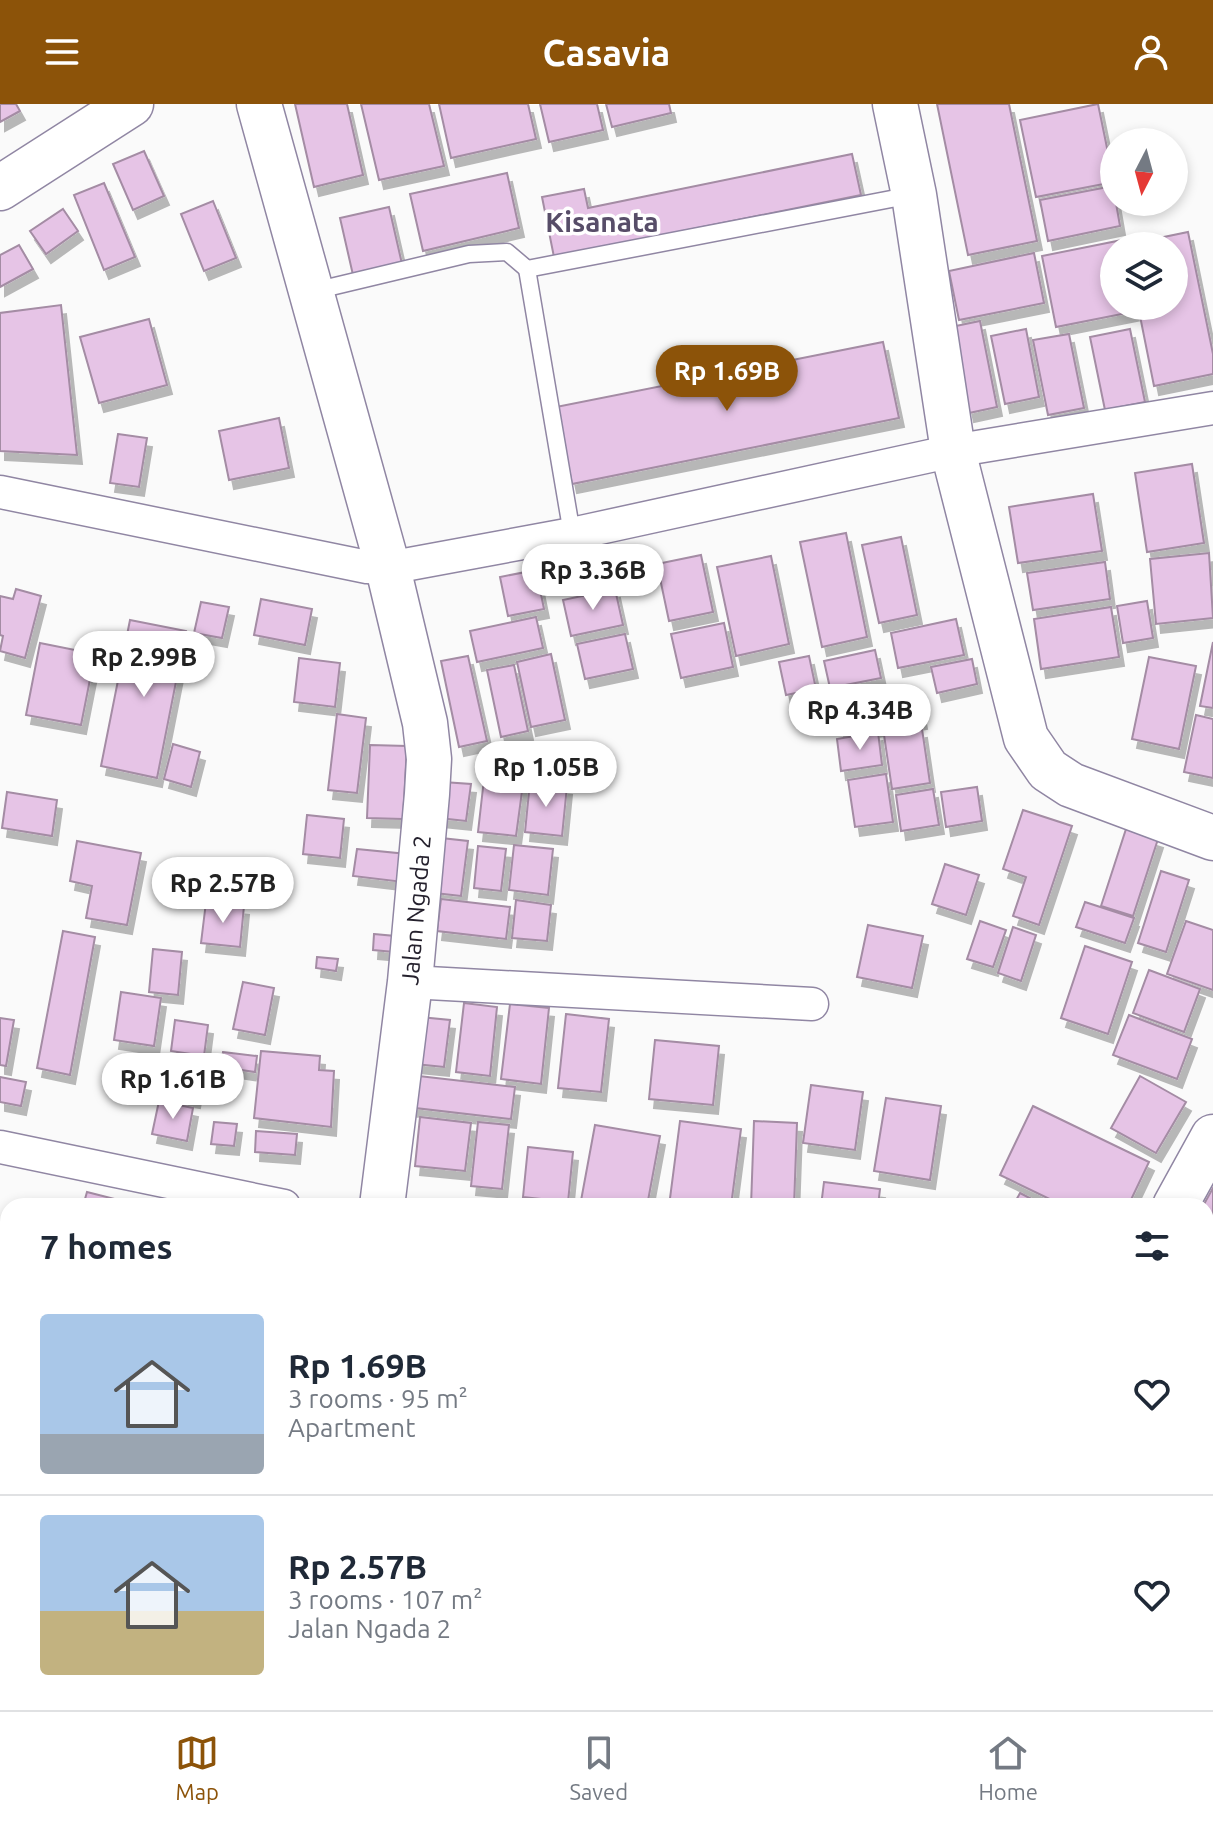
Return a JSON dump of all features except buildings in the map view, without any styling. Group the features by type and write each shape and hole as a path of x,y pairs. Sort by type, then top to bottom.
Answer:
{"street":[{"path":"0,188 131,104"},
{"name":"Jalan Ngada 2","path":"259,104 388,568 425,723 429,759 410,982 383,1198"},
{"path":"895,104 914,195 953,451 1026,738 1048,770 1071,785 1213,838"},
{"path":"0,492 367,567 388,568 572,534 953,451 1213,408"},
{"path":"410,982 812,1004"},
{"path":"1179,1198 1213,1137"},
{"path":"0,1147 245,1198"}],"lane":[{"path":"527,269 914,195"},
{"path":"312,291 489,251 507,252 527,269 572,534"}],"district":[{"name":"Kisanata","path":"602,221"}]}
